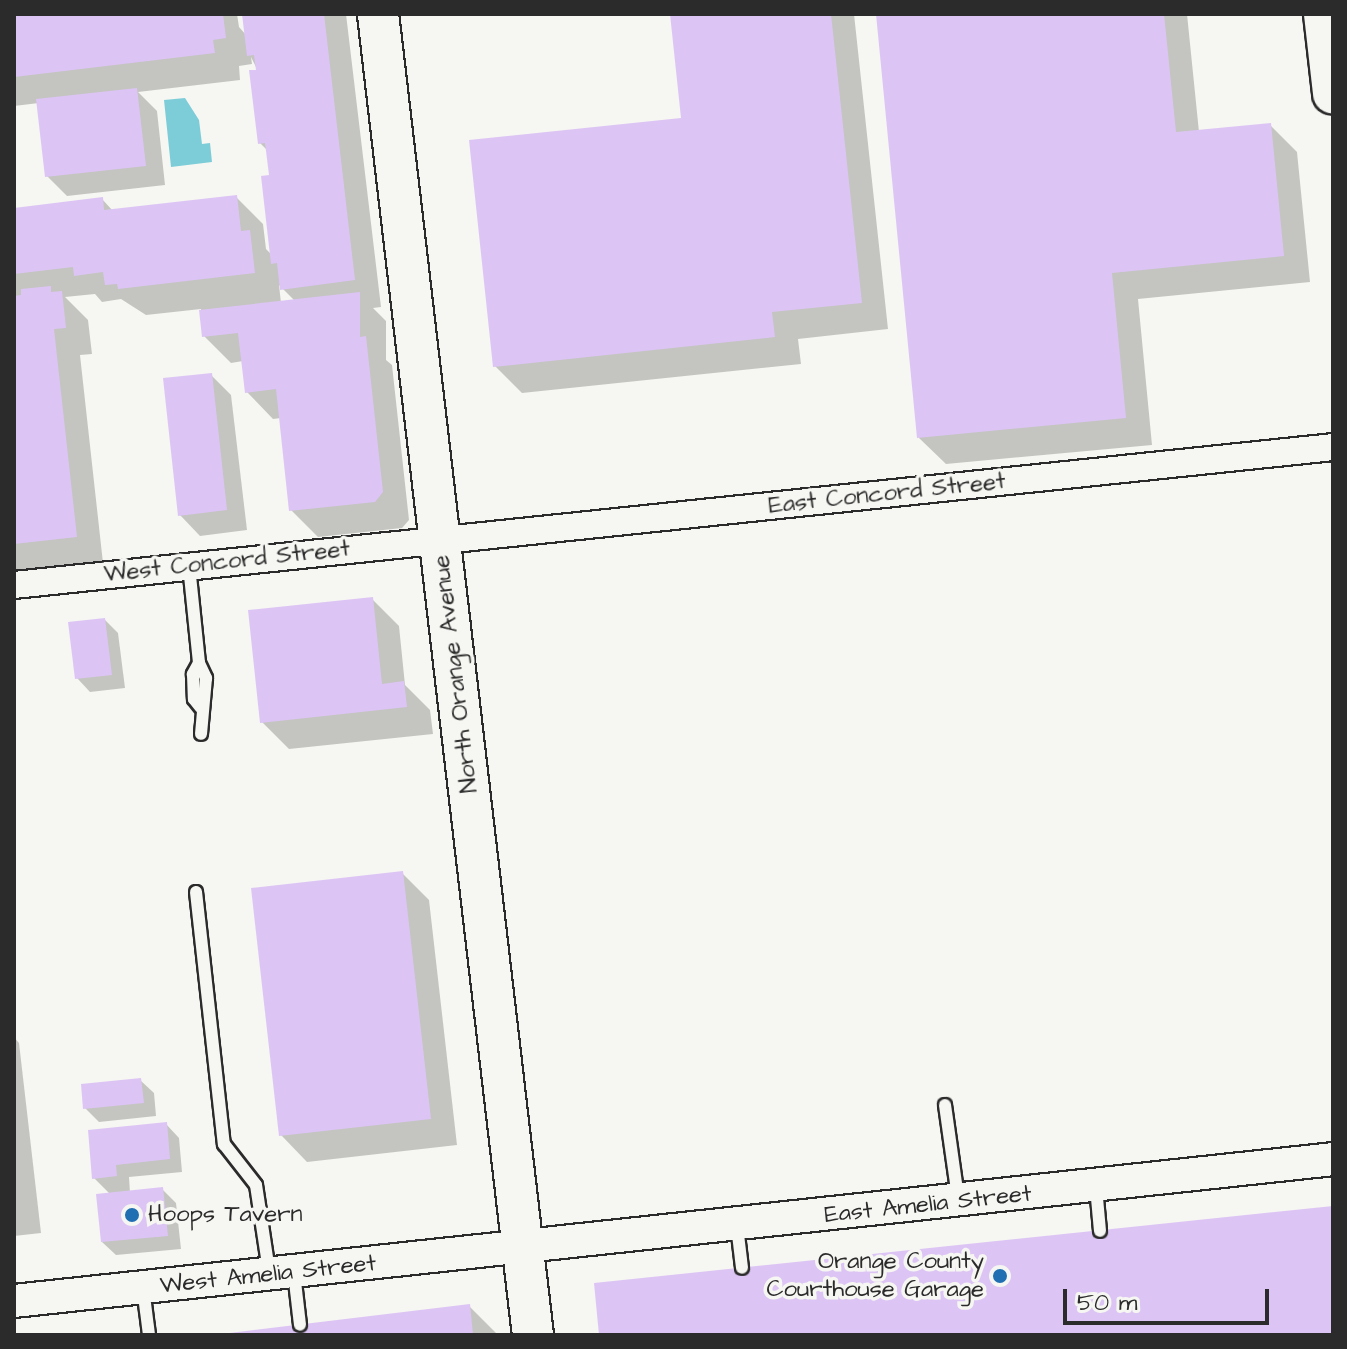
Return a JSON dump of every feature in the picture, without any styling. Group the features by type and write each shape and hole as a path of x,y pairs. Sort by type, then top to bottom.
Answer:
{"main road":[{"name":"North Orange Avenue","path":"378,14 533,1335"},
{"path":"1324,14 1333,93"}],"street":[{"name":"East Concord Street","path":"440,540 1333,447"},
{"name":"West Concord Street","path":"14,585 440,540"},
{"name":"East Amelia Street","path":"523,1249 1333,1159"},
{"name":"West Amelia Street","path":"14,1301 523,1249"}],"lane":[{"path":"189,566 199,663 193,674 194,699 201,708 201,734"},
{"path":"196,892 224,1144 256,1185 300,1325"},
{"path":"945,1105 959,1202"},
{"path":"1096,1187 1100,1231"},
{"path":"737,1226 742,1268"},
{"path":"143,1288 149,1335"}],"water":[{"path":"185,98 199,120 202,144 210,143 212,162 171,167 164,100"}],"building":[{"path":"14,14 223,14 226,38 213,40 215,53 14,77"},
{"path":"242,14 324,14 355,280 280,290 277,263 271,264 261,176 269,175 265,143 258,144 249,70 256,70 254,55 247,56"},
{"path":"670,14 831,14 862,303 772,312 775,337 493,367 469,140 681,118"},
{"path":"876,14 1164,14 1176,132 1271,123 1284,256 1112,273 1126,418 917,438"},
{"path":"137,88 146,166 45,177 36,99"},
{"path":"237,195 241,231 250,230 255,273 118,289 117,284 105,285 103,272 74,276 73,267 14,274 14,208 103,197 104,210"},
{"path":"51,286 51,292 62,291 66,328 54,329 77,537 14,544 14,296 21,295 21,289"},
{"path":"360,292 360,337 366,336 383,492 375,502 289,511 276,389 245,393 238,333 202,337 199,310"},
{"path":"212,373 227,510 178,516 163,378"},
{"path":"373,597 382,684 404,681 407,707 260,723 248,610"},
{"path":"105,618 112,675 75,679 68,622"},
{"path":"403,871 431,1119 279,1136 251,888"},
{"path":"141,1078 144,1103 83,1109 81,1084"},
{"path":"167,1122 170,1159 116,1165 117,1176 92,1179 88,1130"},
{"name":"Hoops Tavern","path":"163,1187 168,1236 101,1242 96,1194"},
{"name":"Orange County Courthouse Garage","path":"1333,1206 1333,1335 599,1335 594,1283"},
{"path":"470,1304 473,1335 230,1335 230,1333"}],"place":[{"name":"Hoops Tavern","path":"132,1215"},
{"name":"Orange County Courthouse Garage","path":"1000,1276"}]}
